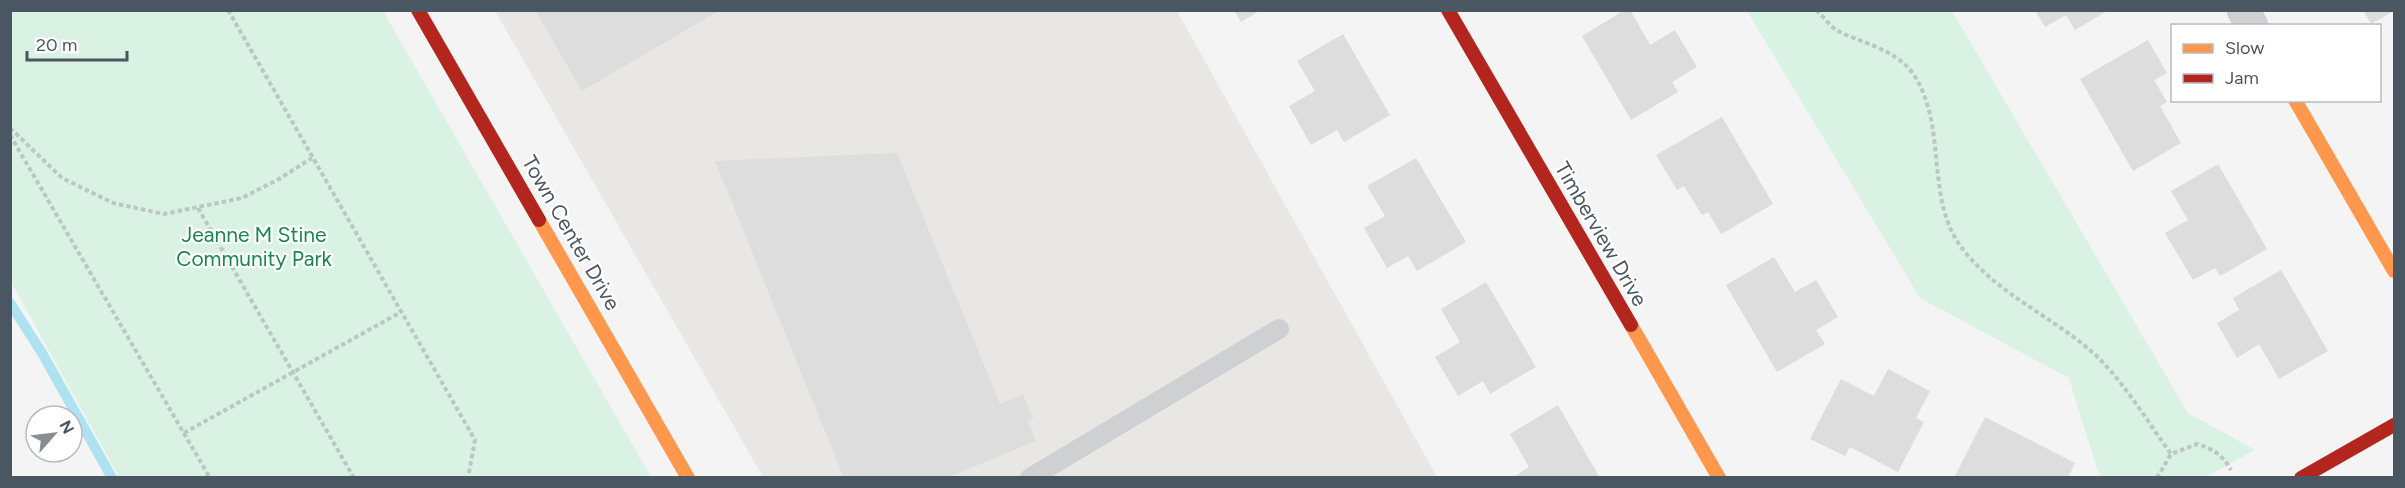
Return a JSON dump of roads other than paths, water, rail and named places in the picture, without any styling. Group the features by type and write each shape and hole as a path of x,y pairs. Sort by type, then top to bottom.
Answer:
{"street":[{"name":"Town Center Drive","path":"418,10 688,477"},
{"name":"Timberview Drive","path":"1448,10 1719,477"},
{"path":"2243,10 2251,24"},
{"path":"2296,102 2394,271"},
{"path":"2301,477 2394,425"}],"lane":[{"path":"1030,477 1279,330"}],"waterway":[{"path":"10,303 42,353 112,478"}],"park label":[{"name":"Jeanne M Stine Community Park","path":"254,247"}]}
